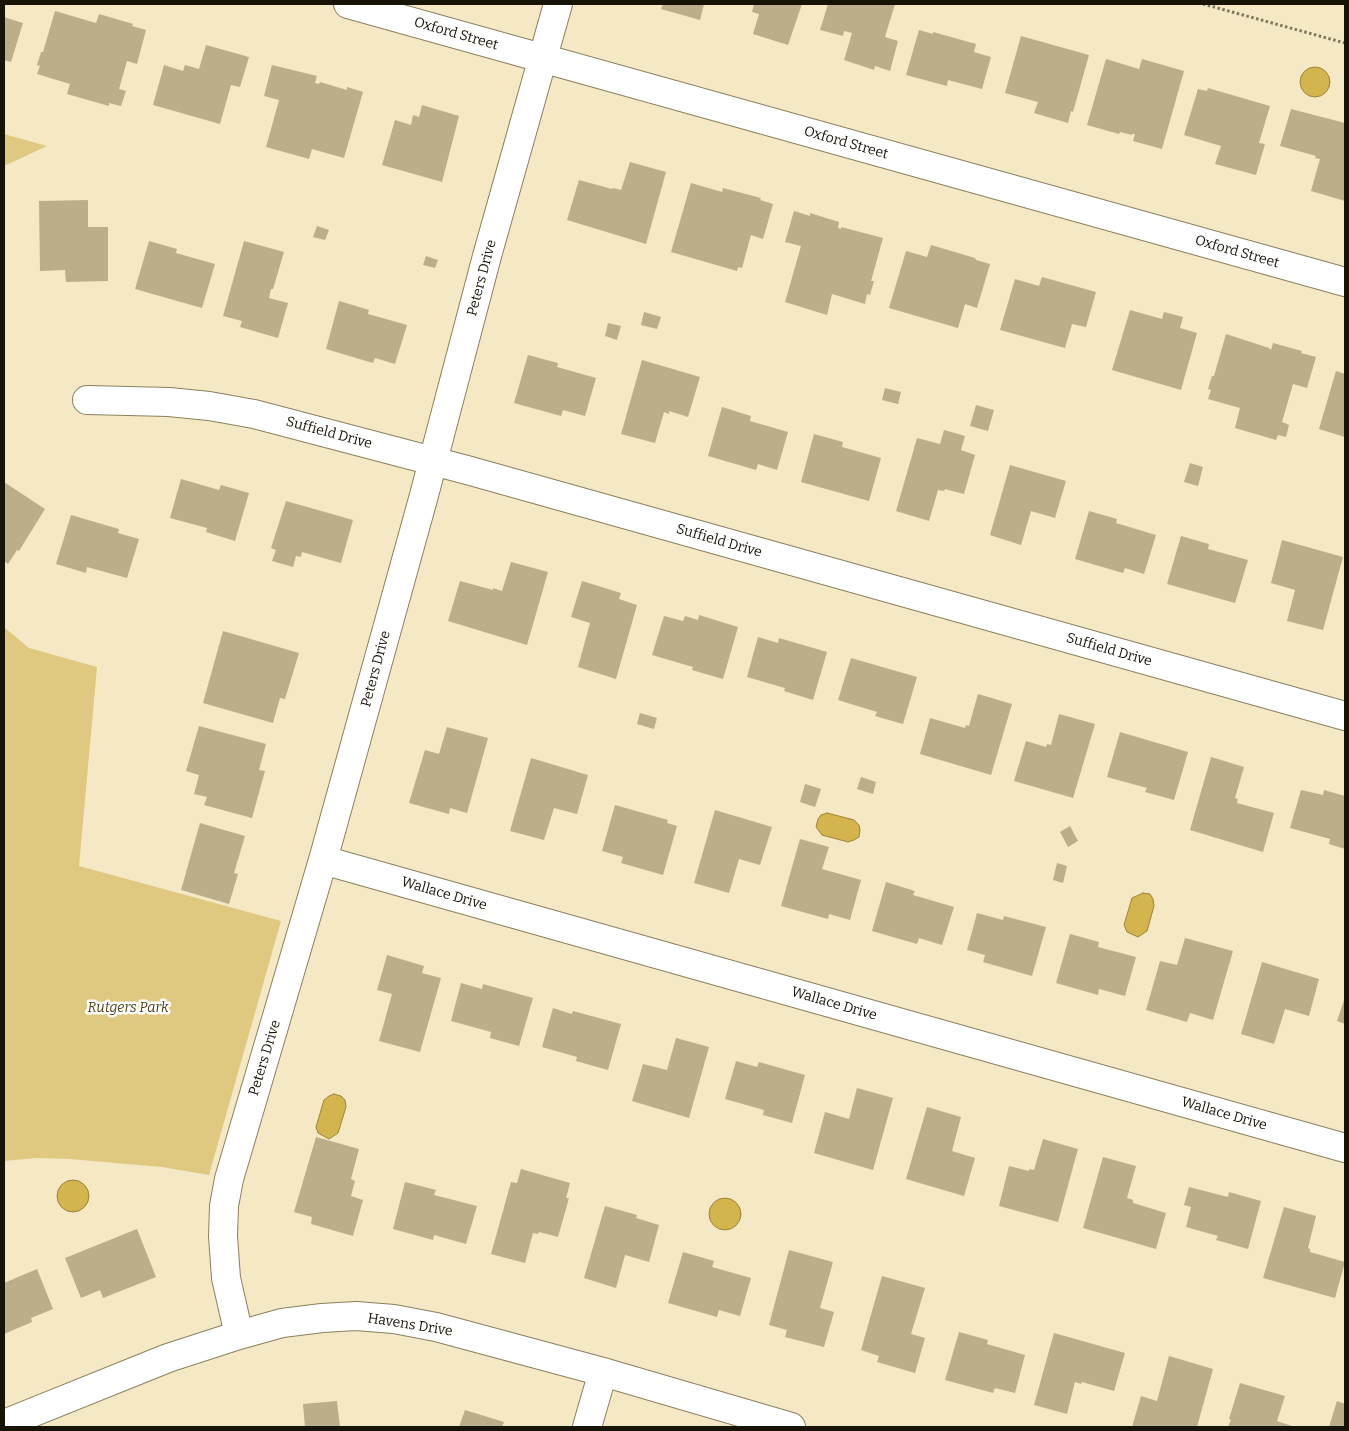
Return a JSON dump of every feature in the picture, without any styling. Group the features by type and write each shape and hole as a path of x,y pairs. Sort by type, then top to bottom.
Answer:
{"street":[{"name":"Oxford Street","path":"348,4 1345,282"},
{"name":"Peters Drive","path":"239,1335 226,1278 223,1236 224,1206 229,1179 323,860 558,4"},
{"name":"Suffield Drive","path":"87,400 169,402 245,412 433,461 1345,716"},
{"name":"Wallace Drive","path":"323,860 1345,1148"},
{"name":"Havens Drive","path":"4,1424 168,1358 239,1335 282,1323 356,1316 436,1327 603,1372 791,1427"},
{"path":"586,1427 603,1372"}],"path":[{"path":"1203,4 1345,43"}],"green space":[{"path":"4,134 47,146 4,166"},
{"name":"Rutgers Park","path":"4,627 29,648 97,667 79,866 281,921 209,1175 162,1167 69,1159 36,1158 4,1161"}],"shaded area":[{"path":"1315,67 1326,71 1330,82 1326,93 1315,97 1304,93 1300,82 1304,71"},
{"path":"827,813 854,820 859,825 859,837 848,842 822,835 816,827 821,815"},
{"path":"1143,893 1150,894 1154,906 1147,931 1138,937 1127,932 1124,925 1132,898"},
{"path":"334,1094 341,1096 345,1100 346,1107 338,1133 329,1139 318,1133 316,1127 324,1100"},
{"path":"73,1180 79,1181 84,1185 88,1190 88,1202 84,1207 79,1211 73,1212 67,1211 62,1207 58,1202 57,1196 58,1190 62,1185 67,1181"},
{"path":"725,1198 731,1199 736,1203 740,1208 740,1220 736,1225 731,1229 725,1230 719,1229 714,1225 710,1220 709,1214 710,1208 714,1203 719,1199"}],"building":[{"path":"663,4 704,4 700,20 661,9"},
{"path":"754,4 802,4 788,45 753,34 759,14 752,12"},
{"path":"828,4 895,4 885,37 898,41 890,71 875,66 874,70 844,60 852,33 844,31 843,36 820,30"},
{"path":"55,11 96,23 99,14 146,30 137,64 127,61 119,89 126,91 121,106 109,103 109,106 67,94 70,84 37,74 40,66 37,65 41,52 43,52"},
{"path":"4,17 23,23 11,62 4,60"},
{"path":"919,30 976,44 974,52 991,57 982,89 948,80 947,86 906,75"},
{"path":"1021,36 1089,55 1073,112 1071,111 1068,123 1034,113 1038,102 1005,93"},
{"path":"206,45 249,57 240,87 231,85 220,124 153,105 164,65 183,71 185,65 199,69"},
{"path":"1106,59 1139,69 1142,59 1184,71 1162,149 1133,141 1135,134 1120,132 1119,134 1087,125"},
{"path":"272,65 317,76 315,83 319,84 320,82 347,90 347,87 363,92 344,158 312,149 309,159 266,147 279,100 264,96"},
{"path":"1208,88 1270,106 1259,143 1265,144 1256,175 1215,164 1221,146 1184,135 1198,89 1207,91"},
{"path":"422,105 459,116 442,182 382,165 395,120 411,125 413,115 419,117"},
{"path":"1291,109 1345,123 1345,201 1311,191 1320,159 1315,158 1316,156 1280,146"},
{"path":"630,162 666,172 646,244 567,220 579,180 621,190"},
{"path":"691,183 722,192 723,188 761,198 760,200 773,204 763,239 751,235 742,268 738,267 737,271 671,252"},
{"path":"88,200 88,227 108,227 108,281 66,282 65,270 40,271 39,201"},
{"path":"794,211 810,216 810,213 839,222 838,228 841,229 841,227 883,238 871,281 874,281 870,295 867,294 865,304 832,294 827,315 785,302 801,246 785,242"},
{"path":"317,226 329,230 325,240 313,237"},
{"path":"149,241 177,249 176,253 215,264 202,308 135,289"},
{"path":"244,241 284,252 269,298 288,303 278,338 240,327 242,321 223,316"},
{"path":"931,245 990,264 977,308 965,304 958,328 889,308 906,251 927,257"},
{"path":"426,256 438,260 435,268 423,265"},
{"path":"1042,277 1096,292 1086,327 1072,324 1065,348 1000,330 1015,279 1039,286"},
{"path":"339,301 369,310 368,314 407,325 395,364 375,358 373,363 326,349"},
{"path":"1130,310 1162,319 1164,312 1183,317 1180,328 1197,333 1181,390 1112,370"},
{"path":"644,312 661,317 657,329 641,325"},
{"path":"608,323 621,326 617,340 605,336"},
{"path":"1226,334 1271,350 1273,343 1316,357 1307,388 1293,384 1282,422 1289,425 1286,437 1278,435 1276,440 1235,428 1240,408 1208,399 1211,390 1208,389 1212,376 1214,376"},
{"path":"528,355 558,363 557,367 596,378 585,416 563,410 561,416 514,403"},
{"path":"642,360 700,377 688,417 669,411 669,414 664,412 655,443 621,434"},
{"path":"1336,371 1345,374 1345,437 1319,429"},
{"path":"885,388 901,392 898,404 882,400"},
{"path":"976,405 994,410 988,431 970,426"},
{"path":"722,407 751,416 750,421 788,432 777,470 758,464 756,470 708,456"},
{"path":"944,430 965,436 961,450 975,455 964,494 945,489 944,491 938,490 929,521 896,511 917,438 940,444"},
{"path":"814,434 843,442 842,447 881,458 869,501 801,482"},
{"path":"1190,463 1203,467 1198,486 1184,482"},
{"path":"1010,465 1066,481 1055,518 1031,511 1021,545 990,535"},
{"path":"181,479 219,490 221,485 249,493 235,541 206,532 207,528 170,518"},
{"path":"4,482 45,509 19,551 17,550 8,564 4,561"},
{"path":"286,501 353,520 341,563 302,552 301,557 296,556 293,567 272,561 276,550 271,548"},
{"path":"1089,511 1117,519 1116,523 1156,535 1144,574 1125,568 1123,573 1075,559"},
{"path":"71,515 119,529 118,533 139,539 127,578 87,567 86,573 56,564"},
{"path":"1181,536 1209,544 1208,549 1248,560 1235,603 1167,584"},
{"path":"1282,540 1343,557 1323,630 1287,621 1295,590 1271,583"},
{"path":"511,562 548,572 527,645 448,621 460,581 502,591"},
{"path":"582,581 621,593 619,599 637,605 616,679 578,667 590,623 571,617"},
{"path":"699,615 738,627 723,679 692,670 693,667 652,655 664,616 683,621 685,616 698,620"},
{"path":"223,631 299,653 285,699 280,698 273,723 203,703"},
{"path":"758,637 778,643 779,638 827,652 813,700 784,691 785,688 747,677"},
{"path":"851,658 917,677 903,724 875,716 877,712 838,700"},
{"path":"978,694 1012,704 991,775 920,754 930,718 965,728 966,725 969,726"},
{"path":"640,713 657,718 654,729 637,724"},
{"path":"1059,714 1095,724 1073,798 1014,781 1026,741 1046,747 1047,744 1051,745"},
{"path":"199,726 266,744 259,770 265,771 252,818 204,805 207,797 194,794 199,775 186,771"},
{"path":"447,727 488,738 467,813 450,808 449,814 409,803 425,750 439,754"},
{"path":"1120,732 1188,752 1174,800 1145,792 1147,788 1107,777"},
{"path":"1211,757 1244,767 1235,798 1238,799 1237,803 1274,813 1263,852 1190,830"},
{"path":"531,758 588,775 577,814 554,808 544,840 510,831"},
{"path":"861,777 876,782 873,794 857,789"},
{"path":"805,784 821,789 815,807 800,802"},
{"path":"1301,790 1323,795 1324,790 1345,796 1345,849 1329,844 1330,839 1290,828"},
{"path":"615,805 668,820 667,823 677,826 663,875 621,863 623,857 602,851"},
{"path":"715,810 772,827 760,865 739,859 729,893 694,883"},
{"path":"200,823 245,836 234,873 238,874 229,904 181,890"},
{"path":"1070,826 1078,841 1068,847 1060,832"},
{"path":"800,839 829,847 822,869 861,880 850,920 829,914 828,919 781,906"},
{"path":"1057,863 1067,866 1063,883 1053,880"},
{"path":"886,882 915,891 913,895 954,907 942,945 919,938 917,944 872,931"},
{"path":"977,913 1003,920 1004,916 1046,927 1032,976 983,962 985,955 967,950"},
{"path":"1070,934 1099,942 1098,947 1136,957 1125,996 1099,989 1098,995 1056,983"},
{"path":"1185,938 1233,951 1213,1020 1190,1013 1187,1022 1146,1010 1160,961 1177,965"},
{"path":"387,955 424,966 422,973 441,978 420,1052 379,1041 392,994 377,990"},
{"path":"1262,962 1319,979 1309,1016 1285,1009 1274,1044 1241,1034"},
{"path":"461,983 482,989 483,984 533,998 519,1046 490,1038 491,1032 451,1021"},
{"path":"1345,997 1345,1024 1337,1021"},
{"path":"553,1008 572,1014 573,1011 621,1024 608,1070 576,1061 577,1057 542,1047"},
{"path":"676,1038 709,1047 689,1118 632,1101 643,1064 667,1070"},
{"path":"736,1061 757,1067 759,1062 805,1075 792,1123 763,1115 764,1110 725,1099"},
{"path":"857,1088 893,1098 873,1170 814,1153 825,1112 849,1119"},
{"path":"927,1107 961,1117 952,1151 975,1158 964,1196 906,1179"},
{"path":"316,1137 359,1149 351,1179 355,1181 351,1196 363,1200 353,1236 311,1224 312,1217 294,1212"},
{"path":"1043,1139 1078,1149 1058,1222 999,1206 1009,1166 1029,1171 1029,1169 1034,1170"},
{"path":"1103,1157 1136,1166 1127,1198 1133,1200 1133,1203 1166,1213 1156,1249 1083,1228"},
{"path":"521,1169 570,1183 566,1198 569,1198 558,1237 539,1232 538,1234 533,1233 525,1263 491,1254 511,1182 517,1183"},
{"path":"405,1182 436,1190 434,1195 477,1206 466,1244 434,1235 433,1240 393,1229"},
{"path":"1189,1187 1228,1197 1229,1192 1261,1201 1248,1249 1216,1240 1218,1236 1186,1227 1191,1207 1184,1205"},
{"path":"605,1206 637,1215 636,1218 659,1225 649,1262 625,1255 616,1288 584,1278"},
{"path":"1284,1207 1316,1216 1308,1248 1310,1252 1345,1262 1335,1298 1263,1278"},
{"path":"137,1229 156,1277 103,1298 100,1290 81,1298 65,1258"},
{"path":"789,1250 833,1262 820,1308 834,1312 824,1347 785,1337 787,1330 769,1325"},
{"path":"683,1252 714,1261 712,1267 751,1278 740,1316 719,1310 717,1317 668,1303"},
{"path":"37,1269 53,1309 31,1318 32,1322 4,1334 4,1283"},
{"path":"882,1276 925,1288 911,1334 925,1338 915,1373 877,1362 879,1356 861,1350"},
{"path":"959,1332 988,1340 987,1344 1025,1355 1015,1393 995,1388 993,1393 945,1380"},
{"path":"1054,1333 1125,1353 1114,1391 1082,1382 1081,1384 1075,1382 1067,1414 1034,1405"},
{"path":"1169,1356 1213,1369 1197,1427 1132,1427 1141,1396 1157,1401"},
{"path":"1240,1383 1285,1396 1277,1421 1295,1427 1228,1427"},
{"path":"337,1401 340,1427 305,1427 303,1404"},
{"path":"1337,1401 1345,1404 1345,1427 1329,1427"},
{"path":"465,1410 504,1422 502,1427 459,1427"}]}
